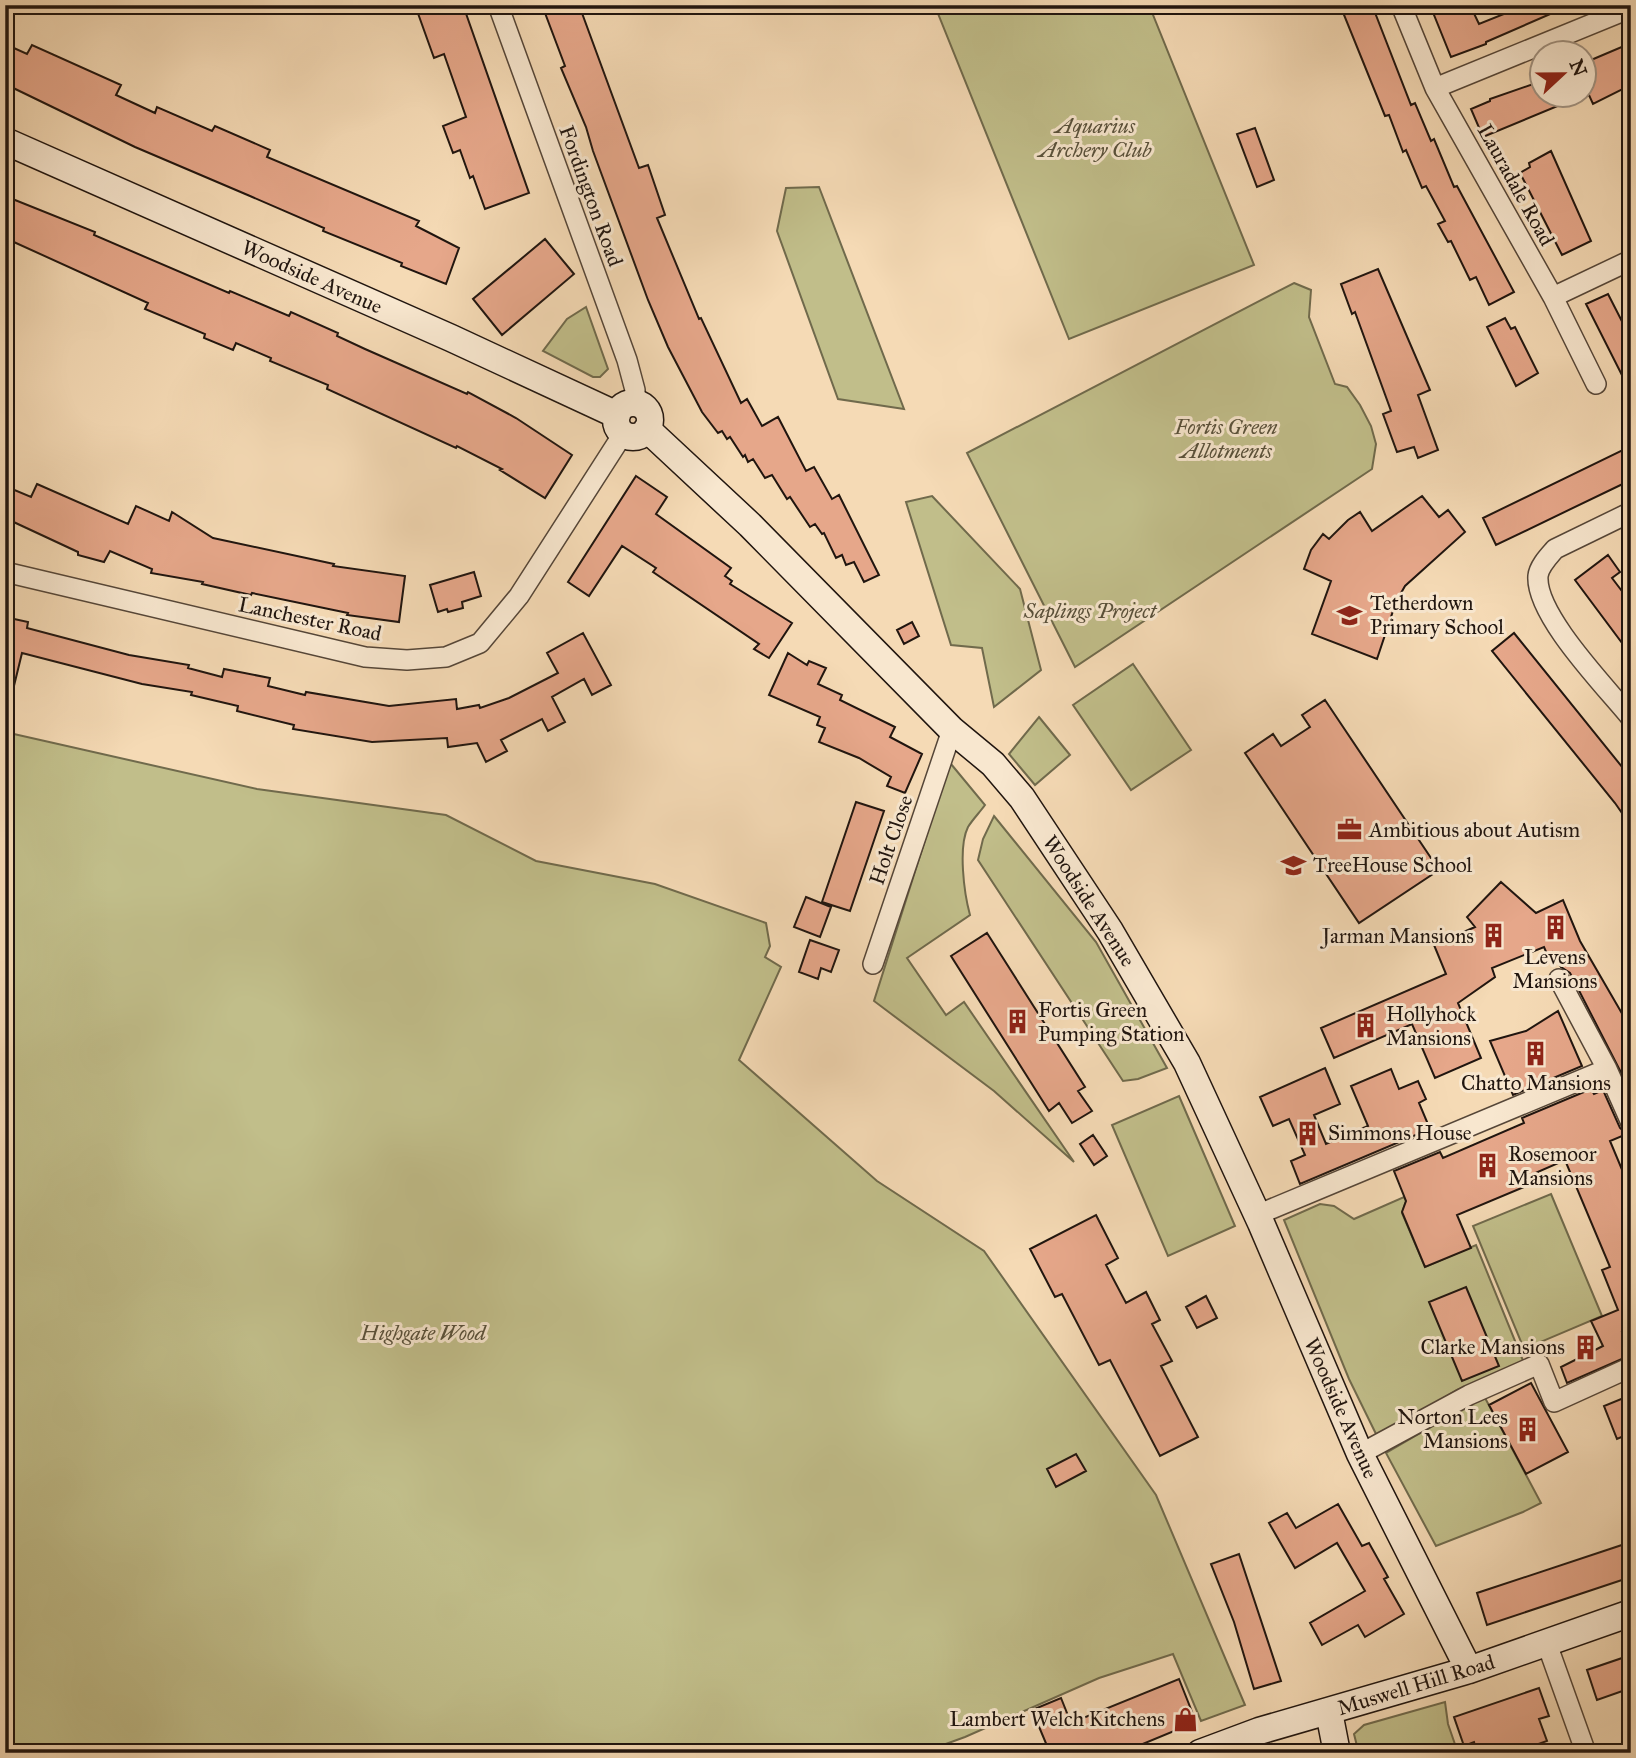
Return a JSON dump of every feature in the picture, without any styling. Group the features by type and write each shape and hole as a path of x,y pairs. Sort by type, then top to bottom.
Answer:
{"street":[{"name":"Fordington Road","path":"498,5 627,360 635,390 631,420"},
{"name":"Lauradale Road","path":"1401,5 1435,88 1553,297 1596,384"},
{"path":"1435,88 1631,8"},
{"name":"Woodside Avenue","path":"5,141 631,420 750,525 952,730 993,764 1016,792 1110,931 1187,1063 1258,1215 1360,1454 1469,1671"},
{"path":"1553,297 1631,260"},
{"name":"Lanchester Road","path":"5,572 365,657 407,660 446,657 480,643 519,596 631,420"},
{"path":"1631,512 1555,549 1538,573 1540,594 1555,624 1631,718"},
{"name":"Holt Close","path":"873,964 952,730"},
{"path":"1559,979 1607,1069 1631,1123"},
{"path":"1258,1215 1607,1069"},
{"path":"1360,1454 1469,1395 1539,1364 1554,1402 1631,1367"},
{"name":"Muswell Hill Road","path":"1200,1753 1259,1731 1469,1671 1631,1613"},
{"path":"1547,1644 1586,1753"},
{"path":"1329,1712 1337,1753"}],"green space":[{"name":"Aquarius Archery Club","path":"952,5 1149,5 1254,265 1069,339 937,11"},
{"path":"819,187 904,409 838,399 777,231 786,188"},
{"name":"Fortis Green Allotments","path":"1294,283 1311,290 1309,317 1335,384 1347,387 1371,426 1376,444 1372,469 1075,667 967,453"},
{"path":"586,307 608,369 600,377 593,377 543,351 567,319"},
{"path":"932,496 1020,589 1041,670 994,707 982,648 951,645 906,502"},
{"path":"1133,664 1191,750 1131,790 1073,705"},
{"path":"1039,717 1070,755 1035,785 1009,754"},
{"name":"Highgate Wood","path":"5,732 257,789 446,815 536,861 655,884 766,923 770,946 765,957 781,967 739,1060 877,1181 984,1251 1156,1495 1245,1705 1201,1721 1173,1654 1099,1678 965,1737 921,1753 5,1753"},
{"path":"951,764 985,805 968,827 963,846 964,883 970,915 907,958 946,1015 964,1002 1074,1162 994,1091 874,1001"},
{"path":"994,816 1096,942 1167,1068 1138,1079 1123,1081 978,860 983,839"},
{"path":"1179,1096 1235,1226 1168,1256 1112,1125"},
{"path":"1551,1194 1602,1316 1524,1349 1473,1226"},
{"path":"1404,1197 1406,1201 1402,1213 1425,1267 1476,1245 1524,1363 1457,1390 1378,1438 1349,1379 1284,1220 1320,1204 1334,1206 1354,1219"},
{"path":"1484,1396 1541,1503 1436,1546 1386,1453"},
{"path":"1445,1702 1448,1724 1458,1753 1400,1753 1397,1746 1358,1750 1354,1734 1364,1725"}],"building":[{"path":"415,5 463,5 529,193 485,209 460,150 453,153 443,126 466,117 444,54 434,58"},
{"path":"542,5 579,5 639,168 648,165 665,215 657,218 699,319 701,318 741,403 747,399 762,426 778,417 806,471 814,467 832,499 839,495 879,575 864,582 854,562 846,565 842,555 836,558 824,533 822,534 815,524 810,527 772,475 765,478 753,459 748,462 730,437 727,439 722,431 718,433 702,412 668,347 648,300 586,127 561,68 565,66"},
{"path":"1340,5 1372,5 1411,105 1415,103 1454,187 1457,186 1514,292 1489,305 1476,277 1470,280 1451,241 1448,242 1438,224 1445,221 1426,186 1422,188 1406,150 1403,152 1389,115 1385,116"},
{"path":"1430,5 1470,5 1479,24 1509,12 1506,5 1571,5 1451,57"},
{"path":"1631,43 1631,85 1598,102 1598,57"},
{"path":"5,44 27,54 32,45 121,85 116,95 155,113 157,107 212,131 215,126 270,150 267,157 419,221 416,226 459,248 446,284 135,147 5,84"},
{"path":"1528,86 1528,108 1553,108 1483,137 1471,109 1490,99"},
{"path":"1255,128 1274,180 1257,187 1237,134"},
{"path":"1551,151 1591,241 1562,255 1520,173 1530,167 1529,163"},
{"path":"5,196 95,232 94,235 229,293 230,291 289,316 291,312 338,333 337,336 365,349 467,394 468,392 516,418 572,455 545,498 500,470 502,469 457,446 456,448 327,389 328,385 270,361 271,358 236,343 233,350 204,338 205,334 145,309 148,303 5,238"},
{"path":"545,239 574,274 502,335 473,299"},
{"path":"1378,269 1430,390 1418,395 1438,450 1418,458 1414,447 1397,452 1383,414 1391,411 1355,312 1352,314 1341,284"},
{"path":"1608,294 1631,339 1631,393 1586,304"},
{"path":"1505,318 1511,329 1515,327 1538,373 1516,386 1487,327"},
{"path":"1631,446 1631,480 1496,545 1483,518"},
{"path":"636,476 667,497 656,514 731,568 725,576 732,581 730,584 792,623 769,658 754,649 759,644 653,572 656,568 622,546 589,596 568,582"},
{"path":"37,484 128,524 136,506 169,521 172,512 213,538 334,564 333,566 405,576 399,622 347,615 348,613 151,573 152,569 110,551 104,562 78,555 78,552 5,518 5,486 31,497"},
{"path":"1422,496 1439,517 1448,510 1465,532 1405,586 1396,602 1377,659 1312,634 1331,581 1304,569 1311,550 1323,534 1329,539 1360,512 1372,531"},
{"path":"1608,555 1620,572 1612,578 1631,603 1631,655 1575,580"},
{"path":"474,572 481,596 462,602 463,608 438,612 430,585"},
{"path":"5,617 28,622 27,628 129,655 189,665 188,668 222,677 224,669 270,678 268,686 305,695 306,692 389,706 456,699 457,709 479,705 480,708 509,698 558,673 547,653 583,633 611,685 592,695 584,679 552,697 565,722 548,731 542,719 501,740 507,751 486,762 477,743 448,747 447,738 372,742 293,729 294,725 237,711 238,706 191,695 192,692 142,684 22,653 12,694 5,694"},
{"path":"912,622 919,636 904,644 897,630"},
{"path":"1514,633 1631,778 1631,826 1492,651"},
{"path":"788,653 807,665 809,661 826,668 818,684 842,695 840,700 895,727 890,737 922,754 905,793 887,786 891,777 859,758 819,742 825,728 817,725 820,717 769,695"},
{"path":"1325,700 1439,870 1359,923 1245,753 1273,734 1281,746 1310,727 1302,715"},
{"path":"856,802 884,811 850,911 822,902"},
{"path":"1501,882 1536,913 1563,900 1580,941 1631,1029 1631,1092 1570,973 1561,967 1552,952 1547,954 1544,947 1492,968 1495,977 1458,1003 1481,1058 1435,1078 1412,1024 1334,1058 1321,1028 1446,974 1434,945 1475,927 1467,917"},
{"path":"806,897 831,907 820,937 794,927"},
{"name":"Fortis Green Pumping Station","path":"987,933 1085,1087 1078,1091 1092,1111 1072,1123 1059,1103 1049,1111 951,956"},
{"path":"810,940 839,950 831,972 821,968 818,979 799,972"},
{"name":"Chatto Mansions","path":"1558,1011 1582,1066 1513,1095 1490,1041 1526,1031"},
{"path":"1325,1068 1340,1104 1314,1115 1326,1144 1368,1126 1351,1086 1391,1069 1399,1089 1418,1081 1426,1099 1419,1103 1430,1129 1300,1184 1291,1161 1305,1155 1289,1119 1273,1126 1260,1097"},
{"path":"1591,1089 1594,1094 1603,1090 1620,1128 1627,1134 1610,1141 1631,1191 1631,1339 1627,1330 1622,1332 1631,1355 1567,1383 1561,1367 1603,1346 1591,1321 1618,1310 1602,1270 1610,1267 1565,1160 1533,1174 1536,1182 1457,1215 1471,1248 1425,1267 1402,1212 1406,1201 1394,1171 1440,1152 1443,1158 1524,1123 1522,1118"},
{"path":"1093,1135 1107,1156 1094,1165 1080,1144"},
{"path":"1096,1215 1118,1258 1106,1265 1126,1303 1146,1292 1160,1320 1152,1324 1172,1361 1161,1366 1198,1437 1160,1456 1110,1360 1099,1365 1062,1294 1055,1297 1030,1249"},
{"path":"1466,1287 1499,1366 1462,1381 1429,1302"},
{"path":"1206,1296 1217,1318 1197,1328 1186,1307"},
{"name":"Norton Lees Mansions","path":"1531,1383 1568,1452 1526,1474 1489,1405"},
{"path":"1631,1395 1631,1433 1617,1439 1604,1406"},
{"path":"1076,1454 1086,1471 1056,1487 1047,1469"},
{"path":"1338,1504 1362,1546 1369,1543 1388,1577 1384,1579 1404,1614 1365,1637 1358,1625 1322,1645 1310,1623 1365,1591 1337,1543 1295,1568 1269,1523 1287,1513 1296,1528"},
{"path":"1631,1542 1631,1577 1487,1625 1477,1593"},
{"path":"1239,1554 1281,1681 1254,1689 1234,1622 1211,1564"},
{"path":"1631,1655 1631,1688 1597,1700 1587,1670"},
{"path":"1179,1679 1196,1722 1121,1753 1050,1753 1032,1710 1061,1698 1071,1723"},
{"path":"1539,1688 1549,1716 1539,1719 1547,1741 1513,1753 1477,1753 1474,1742 1464,1746 1454,1717"}],"place":[{"name":"Tetherdown Primary School","path":"1350,615"},
{"name":"Ambitious about Autism","path":"1349,830"},
{"name":"TreeHouse School","path":"1293,865"},
{"name":"Levens Mansions","path":"1555,928"},
{"name":"Jarman Mansions","path":"1494,936"},
{"name":"Fortis Green Pumping Station","path":"1018,1022"},
{"name":"Hollyhock Mansions","path":"1366,1026"},
{"name":"Chatto Mansions","path":"1536,1054"},
{"name":"Simmons House","path":"1308,1133"},
{"name":"Rosemoor Mansions","path":"1488,1166"},
{"name":"Clarke Mansions","path":"1585,1347"},
{"name":"Norton Lees Mansions","path":"1528,1429"},
{"name":"Lambert Welch Kitchens","path":"1185,1719"}],"park label":[{"name":"Saplings Project","path":"1090,611"}]}
